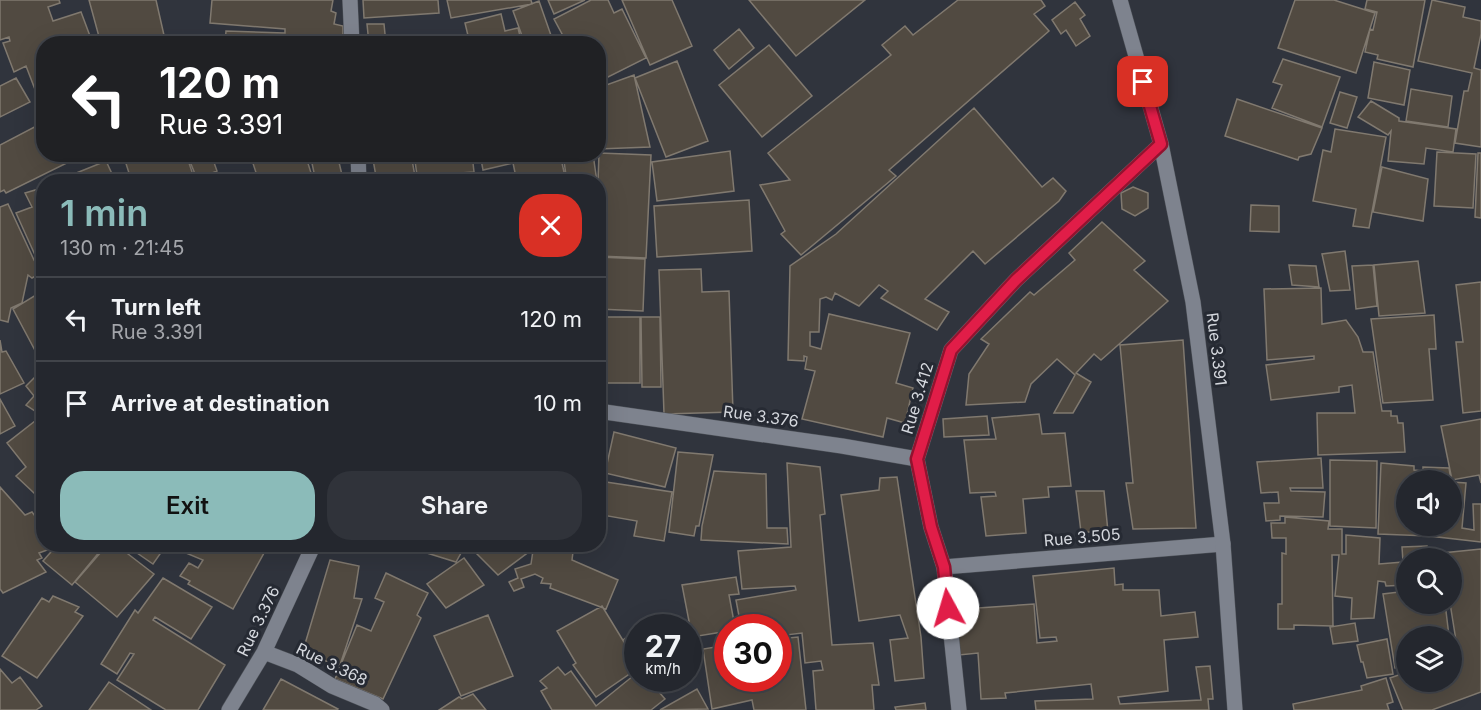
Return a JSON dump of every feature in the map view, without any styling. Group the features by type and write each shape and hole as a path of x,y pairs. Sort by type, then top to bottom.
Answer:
{"street":[{"path":"350,0 352,36"},
{"name":"Rue 3.391","path":"1120,0 1161,144 1193,302 1222,544 1235,710"},
{"name":"Rue 3.412","path":"959,710 944,567 931,527 917,459 951,350 1016,280 1161,144"},
{"name":"Rue 3.376","path":"606,412 917,459"},
{"name":"Rue 3.505","path":"944,567 1222,544"},
{"name":"Rue 3.376","path":"229,710 264,652 310,552"},
{"name":"Rue 3.368","path":"264,652 298,665 332,686 375,704 382,710"}],"building":[{"path":"0,0 59,0 60,3 48,7 53,21 81,12 90,36 36,36 36,92 26,66 14,72 3,43 10,41 9,37 0,40"},
{"path":"89,0 156,0 164,36 99,36"},
{"path":"212,0 333,0 331,11 336,13 334,24 343,26 343,36 226,36 226,31 285,33 285,29 210,23"},
{"path":"363,0 438,0 439,13 364,18"},
{"path":"447,0 531,0 532,4 451,18"},
{"path":"548,0 585,0 554,14"},
{"path":"591,0 608,0 614,13 622,9 646,58 606,78 606,36 558,36 562,34 554,19"},
{"path":"622,0 672,0 692,46 650,65"},
{"path":"749,0 865,0 796,56"},
{"path":"958,0 1041,0 1045,6 1034,14 1049,31 889,170 896,176 801,255 781,234 785,231 760,185 790,180 768,153 891,55 882,45 905,26 913,35"},
{"path":"1295,0 1334,0 1375,13 1356,73 1278,48"},
{"path":"1367,0 1425,0 1413,67 1377,59 1378,55 1365,52 1370,29 1373,30 1377,12 1365,9"},
{"path":"1432,0 1465,7 1463,17 1481,21 1481,34 1474,68 1481,70 1481,147 1455,143 1464,91 1468,91 1472,73 1418,61"},
{"path":"539,1 551,36 522,36 513,11"},
{"path":"1075,2 1085,15 1080,19 1090,36 1076,46 1066,30 1061,34 1052,20"},
{"path":"501,14 505,31 518,28 520,36 468,36 465,23"},
{"path":"367,24 384,24 385,36 368,36"},
{"path":"739,29 754,48 729,69 714,50"},
{"path":"769,45 812,96 762,137 719,85"},
{"path":"1283,59 1340,77 1322,127 1272,108 1282,85 1273,82"},
{"path":"677,61 708,141 666,157 635,78"},
{"path":"1374,62 1410,70 1404,105 1368,98"},
{"path":"634,75 650,147 606,149 606,85"},
{"path":"16,78 30,102 0,117 0,86"},
{"path":"1411,89 1452,96 1448,127 1406,121"},
{"path":"1340,92 1357,97 1347,128 1330,123"},
{"path":"1237,99 1322,128 1311,154 1299,157 1298,160 1225,136"},
{"path":"1371,101 1399,118 1399,121 1456,129 1453,152 1426,148 1424,164 1388,161 1391,131 1388,135 1358,117"},
{"path":"974,108 1042,187 1053,178 1066,191 1059,201 985,264 973,251 925,299 949,312 937,330 881,298 888,291 879,285 859,306 835,293 832,300 826,297 820,299 819,332 810,332 810,346 821,349 829,314 910,333 896,383 913,388 905,423 887,418 883,437 802,419 815,371 805,369 807,357 804,356 804,361 788,360 790,266 836,234"},
{"path":"36,126 36,162 69,162 45,174 36,174 36,178 6,193 4,190 0,192 0,145"},
{"path":"1335,129 1386,137 1369,228 1353,226 1356,209 1313,201 1323,150 1331,152"},
{"path":"730,151 734,191 657,201 652,162"},
{"path":"1437,152 1476,154 1473,208 1434,206"},
{"path":"606,153 651,155 646,258 606,256 606,174 598,174 599,162 606,162"},
{"path":"1478,153 1481,153 1481,218 1475,217"},
{"path":"104,162 106,162 112,174 74,174"},
{"path":"126,162 189,162 193,174 126,174 129,173"},
{"path":"190,162 214,162 217,171 210,174 195,174"},
{"path":"253,162 308,162 311,174 256,174"},
{"path":"312,162 339,162 342,174 314,174"},
{"path":"373,162 412,162 415,174 376,174"},
{"path":"415,162 473,162 474,172 417,174"},
{"path":"482,162 562,162 564,174 515,174 513,163 483,170"},
{"path":"564,162 594,162 596,174 566,174"},
{"path":"1382,167 1428,179 1423,221 1373,212"},
{"path":"1133,187 1148,193 1148,208 1135,216 1122,209 1121,193"},
{"path":"36,190 35,255 16,213 32,207 25,193"},
{"path":"749,200 752,251 657,257 654,206"},
{"path":"8,204 36,263 36,276 32,278 28,275 22,303 11,308 8,322 0,320 0,207"},
{"path":"1251,205 1279,206 1279,232 1250,231"},
{"path":"1102,222 1145,261 1134,270 1168,301 1101,360 1094,354 1076,373 1091,382 1073,413 1054,413 1075,375 1057,359 1031,384 1025,402 966,405 969,374 989,344 981,339 1030,292 1034,295 1075,260 1069,253"},
{"path":"1345,251 1350,290 1330,291 1322,254"},
{"path":"606,257 645,259 643,311 606,309"},
{"path":"1418,261 1425,313 1379,316 1374,265"},
{"path":"1289,265 1316,266 1319,287 1292,285"},
{"path":"1373,265 1377,306 1356,309 1352,266"},
{"path":"701,269 702,292 729,291 733,412 664,414 659,270"},
{"path":"1481,282 1481,411 1463,413 1456,342 1463,342 1456,285"},
{"path":"1321,288 1322,324 1346,320 1358,337 1363,352 1373,352 1382,411 1391,411 1391,416 1397,416 1398,423 1403,423 1405,452 1318,455 1317,413 1355,413 1352,385 1339,387 1339,392 1271,400 1266,365 1314,359 1314,356 1267,360 1264,289"},
{"path":"36,295 36,352 13,309"},
{"path":"1434,315 1436,349 1429,349 1433,400 1383,403 1371,319"},
{"path":"606,317 640,317 640,383 606,383"},
{"path":"641,317 660,317 661,387 642,387"},
{"path":"0,340 2,352 6,351 24,383 0,394"},
{"path":"1183,340 1196,528 1133,529 1126,483 1133,483 1120,345"},
{"path":"36,376 36,412 26,405 34,396 26,386"},
{"path":"0,399 15,426 0,434"},
{"path":"1039,414 1042,434 1065,433 1071,486 1048,487 1049,497 1023,499 1026,533 986,536 981,497 996,496 995,492 970,493 964,440 996,439 992,418"},
{"path":"987,416 989,435 944,437 943,419"},
{"path":"1481,419 1481,483 1479,475 1462,478 1462,470 1450,470 1441,426"},
{"path":"36,420 36,491 34,493 16,476 26,467 7,443"},
{"path":"614,432 676,448 665,487 606,473"},
{"path":"678,452 713,455 699,526 696,526 694,536 669,532"},
{"path":"1321,458 1323,488 1290,488 1291,491 1325,492 1323,517 1280,516 1280,520 1266,521 1264,503 1279,503 1278,492 1261,493 1257,462"},
{"path":"1330,460 1377,461 1376,528 1330,526"},
{"path":"787,463 820,467 825,514 820,515 832,645 873,643 879,685 872,685 874,710 816,710 813,671 823,670 821,661 805,663 802,633 792,634 792,614 739,614 736,600 796,590 795,586 742,589 738,551 791,547"},
{"path":"1381,463 1414,466 1414,470 1396,470 1396,535 1378,534"},
{"path":"1423,467 1449,468 1449,470 1423,470"},
{"path":"714,471 766,474 767,528 787,528 788,544 701,540"},
{"path":"897,477 921,637 924,678 895,681 890,640 908,638 900,615 859,621 841,495 879,490 880,478"},
{"path":"606,482 672,492 664,541 634,536 637,521 606,516"},
{"path":"1462,483 1466,483 1462,528"},
{"path":"0,487 25,515 32,512 36,517 36,552 42,552 39,553 42,558 37,560 46,572 3,593 0,589"},
{"path":"1076,491 1104,491 1108,532 1081,532"},
{"path":"1473,504 1481,504 1481,542 1429,536 1462,536 1462,528 1474,530"},
{"path":"1285,517 1329,521 1328,529 1342,529 1342,554 1346,554 1346,535 1380,538 1379,564 1396,563 1396,586 1386,586 1385,582 1378,581 1374,618 1351,619 1352,598 1335,596 1339,555 1332,555 1333,626 1294,625 1294,629 1278,629 1278,604 1282,604 1282,553 1286,554 1286,538 1272,538 1271,523 1285,523"},
{"path":"1427,546 1427,548 1402,547"},
{"path":"1481,549 1481,692 1432,710 1403,710 1390,678 1396,676 1396,692 1462,692 1462,626 1454,626 1452,614 1462,614 1462,551"},
{"path":"51,552 99,552 72,585 43,561"},
{"path":"101,552 125,552 154,574 117,617 75,582"},
{"path":"136,552 161,552 153,564"},
{"path":"184,552 265,552 233,609 188,584 190,581 180,576 189,563 198,568 203,560"},
{"path":"424,552 462,552 456,562"},
{"path":"475,552 529,552 498,575"},
{"path":"533,552 573,552 572,560 618,580 606,609 550,588 551,584 541,583 543,578 535,574 521,579 524,587 514,591 509,582 518,578 515,569 531,564"},
{"path":"464,558 484,585 446,608 427,584"},
{"path":"330,560 359,566 354,598 362,599 340,665 302,654"},
{"path":"1114,568 1115,585 1123,584 1123,590 1159,590 1161,616 1195,612 1198,637 1164,640 1168,691 1118,697 1120,704 1201,700 1196,667 1210,666 1213,699 1208,699 1209,710 1036,710 1035,701 1093,699 1091,684 1005,693 1006,698 981,699 978,653 959,655 956,623 970,621 969,613 978,608 1034,604 1037,643 1057,641 1056,637 1040,638 1033,576"},
{"path":"386,573 428,593 417,615 421,618 383,699 335,679 357,625 371,631 384,602 375,598"},
{"path":"736,577 739,594 729,595 733,614 714,614 714,633 702,635 702,614 688,614 682,585"},
{"path":"163,578 212,607 191,639 155,617 153,620 225,665 198,710 166,710 117,680 134,654 130,653 117,674 101,664 135,610 138,613"},
{"path":"1396,592 1396,614 1446,614 1448,626 1396,626 1396,668 1395,668 1383,594"},
{"path":"53,596 79,607 75,612 83,616 37,678 2,656 42,598 49,602"},
{"path":"602,606 624,642 624,678 596,697 573,665 576,663 557,631"},
{"path":"488,615 513,676 461,696 434,636"},
{"path":"1355,623 1358,641 1333,644 1330,627"},
{"path":"798,637 806,710 754,710 752,700 712,709 703,649 714,647 714,692 792,692 792,638"},
{"path":"1387,639 1393,674 1367,678 1357,645"},
{"path":"558,667 565,675 571,671 596,706 624,683 624,692 659,692 665,699 651,710 552,710 541,691 547,688 540,681"},
{"path":"0,669 12,683 20,677 42,706 36,710 0,710"},
{"path":"1386,678 1393,702 1387,704 1389,710 1294,710 1293,704 1362,690 1361,686"},
{"path":"281,679 338,709 263,710"},
{"path":"109,682 151,710 89,710"},
{"path":"692,692 699,692 708,709 660,710"},
{"path":"473,694 486,710 439,710 459,697 462,699"},
{"path":"925,703 926,710 896,710 895,707"}],"route":[{"path":"948,608 944,567 931,527 917,459 951,350 1016,280 1161,144 1143,82"}]}
